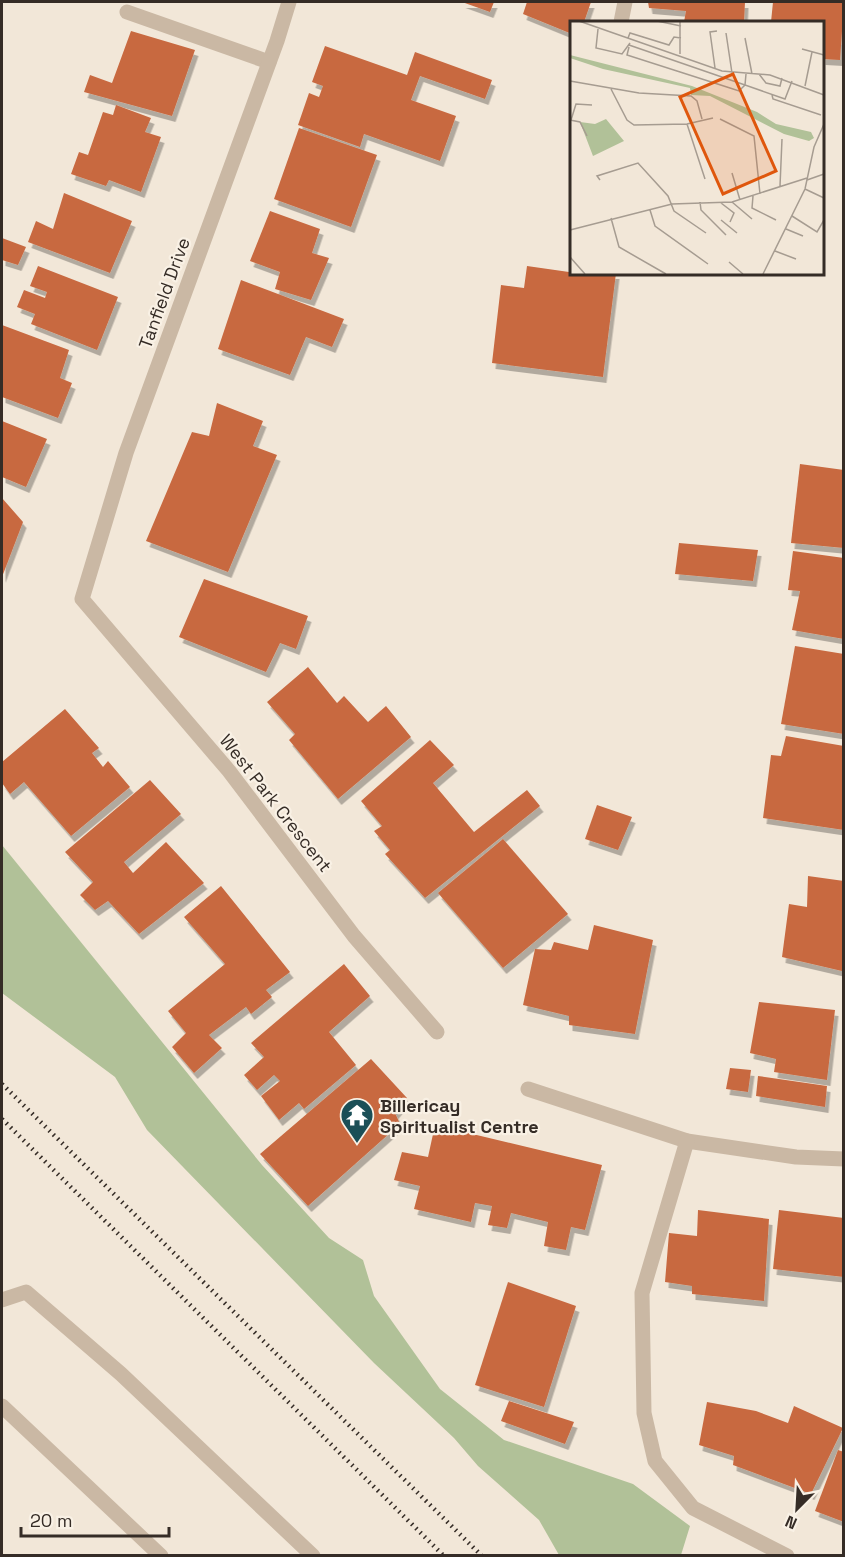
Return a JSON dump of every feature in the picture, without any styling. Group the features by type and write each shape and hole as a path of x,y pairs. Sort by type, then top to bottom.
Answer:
{"street":[{"name":"Tanfield Drive","path":"82,599 126,453 289,2"},
{"path":"621,21 625,2"},
{"path":"127,12 269,62"},
{"name":"West Park Crescent","path":"82,599 229,771 354,936 437,1032"},
{"path":"528,1089 687,1141 796,1157 843,1159"},
{"path":"687,1141 642,1293 644,1413 655,1461 693,1508 787,1556"},
{"path":"2,1300 26,1293 121,1374 313,1556"},
{"path":"2,1406 161,1556"}],"green space":[{"path":"2,845 262,1165 329,1238 363,1260 374,1296 440,1389 504,1440 633,1484 690,1526 681,1555 559,1555 539,1520 478,1466 454,1438 374,1363 147,1130 115,1077 2,993"}],"building":[{"path":"462,2 494,2 490,12"},
{"path":"527,2 591,2 584,21 570,21 570,33 523,14"},
{"path":"648,2 745,2 744,21 684,21 686,11 649,8"},
{"path":"773,2 844,2 840,60 824,59 824,21 771,21"},
{"path":"131,31 195,50 172,116 84,92 90,75 112,83"},
{"path":"325,46 407,75 415,52 492,80 485,99 420,76 411,100 456,116 440,161 364,134 360,147 298,125 309,93 319,97 323,86 312,82"},
{"path":"116,105 151,118 145,132 161,137 141,192 109,180 106,186 71,174 79,152 88,155 103,112 113,115"},
{"path":"299,128 377,155 351,227 274,199"},
{"path":"64,193 132,221 110,273 28,242 36,221 53,229"},
{"path":"270,211 320,229 312,253 329,258 311,300 275,289 280,272 250,261"},
{"path":"2,238 26,247 18,265 2,260"},
{"path":"38,266 118,297 97,350 31,324 35,314 17,307 24,290 45,298 47,292 30,286"},
{"path":"527,266 569,272 570,266 570,274 616,274 603,377 492,363 501,285 524,288"},
{"path":"241,280 344,319 332,347 306,337 290,375 218,349"},
{"path":"2,325 69,350 60,378 72,383 58,418 2,397"},
{"path":"217,403 263,421 253,446 277,455 228,572 146,541 192,432 209,436"},
{"path":"2,421 47,439 26,487 2,477"},
{"path":"800,464 844,470 844,548 791,543"},
{"path":"2,498 23,522 2,577"},
{"path":"679,543 758,550 753,581 675,574"},
{"path":"793,551 844,558 844,639 792,630 800,591 788,590"},
{"path":"204,579 308,616 296,649 280,643 266,672 179,637"},
{"path":"795,646 844,654 844,734 781,724"},
{"path":"308,667 337,703 344,696 368,722 386,706 411,737 338,799 289,740 295,734 267,702"},
{"path":"65,709 99,748 92,753 103,767 108,761 130,787 71,836 24,782 10,794 2,783 2,762"},
{"path":"786,736 844,746 844,830 763,818 771,755 781,756"},
{"path":"430,740 454,765 433,783 474,832 527,790 540,806 425,898 385,854 390,850 374,831 382,826 361,801"},
{"path":"150,780 181,814 124,862 133,873 166,842 204,883 139,934 108,901 95,910 80,895 93,882 65,852"},
{"path":"597,805 632,817 618,850 585,839"},
{"path":"503,839 568,914 503,968 438,893"},
{"path":"808,876 844,881 842,971 782,957 789,904 807,907"},
{"path":"221,886 290,972 266,990 272,997 251,1014 246,1007 209,1035 222,1048 194,1073 172,1047 186,1033 168,1011 225,964 184,917"},
{"path":"594,925 653,940 635,1034 569,1025 569,1016 523,1005 535,949 551,950 554,942 588,950"},
{"path":"344,964 370,996 329,1032 356,1065 304,1109 299,1103 279,1120 261,1096 280,1081 274,1075 257,1090 244,1075 264,1057 251,1043"},
{"path":"759,1002 835,1010 827,1080 774,1072 776,1059 750,1053"},
{"path":"371,1059 407,1098 395,1113 400,1124 308,1206 260,1154"},
{"path":"730,1068 751,1070 748,1092 726,1089"},
{"path":"758,1076 827,1086 825,1107 756,1096"},
{"path":"435,1125 602,1165 585,1230 571,1227 566,1250 544,1246 548,1222 511,1213 507,1228 488,1225 492,1206 475,1203 471,1222 414,1209 420,1186 394,1180 402,1152 428,1157"},
{"path":"698,1210 769,1219 764,1301 692,1294 692,1286 665,1282 669,1233 697,1236"},
{"path":"779,1210 844,1218 844,1277 773,1269"},
{"path":"508,1282 576,1306 544,1407 475,1385"},
{"path":"509,1401 574,1422 565,1444 501,1421"},
{"path":"707,1402 756,1411 788,1423 794,1406 843,1428 811,1494 733,1465 734,1456 699,1445"},
{"path":"838,1450 844,1452 844,1522 815,1511"}],"railway":[{"path":"2,1084 482,1556"},
{"path":"2,1119 444,1556"}],"place":[{"name":"Billericay Spiritualist Centre","path":"357,1144"}]}
